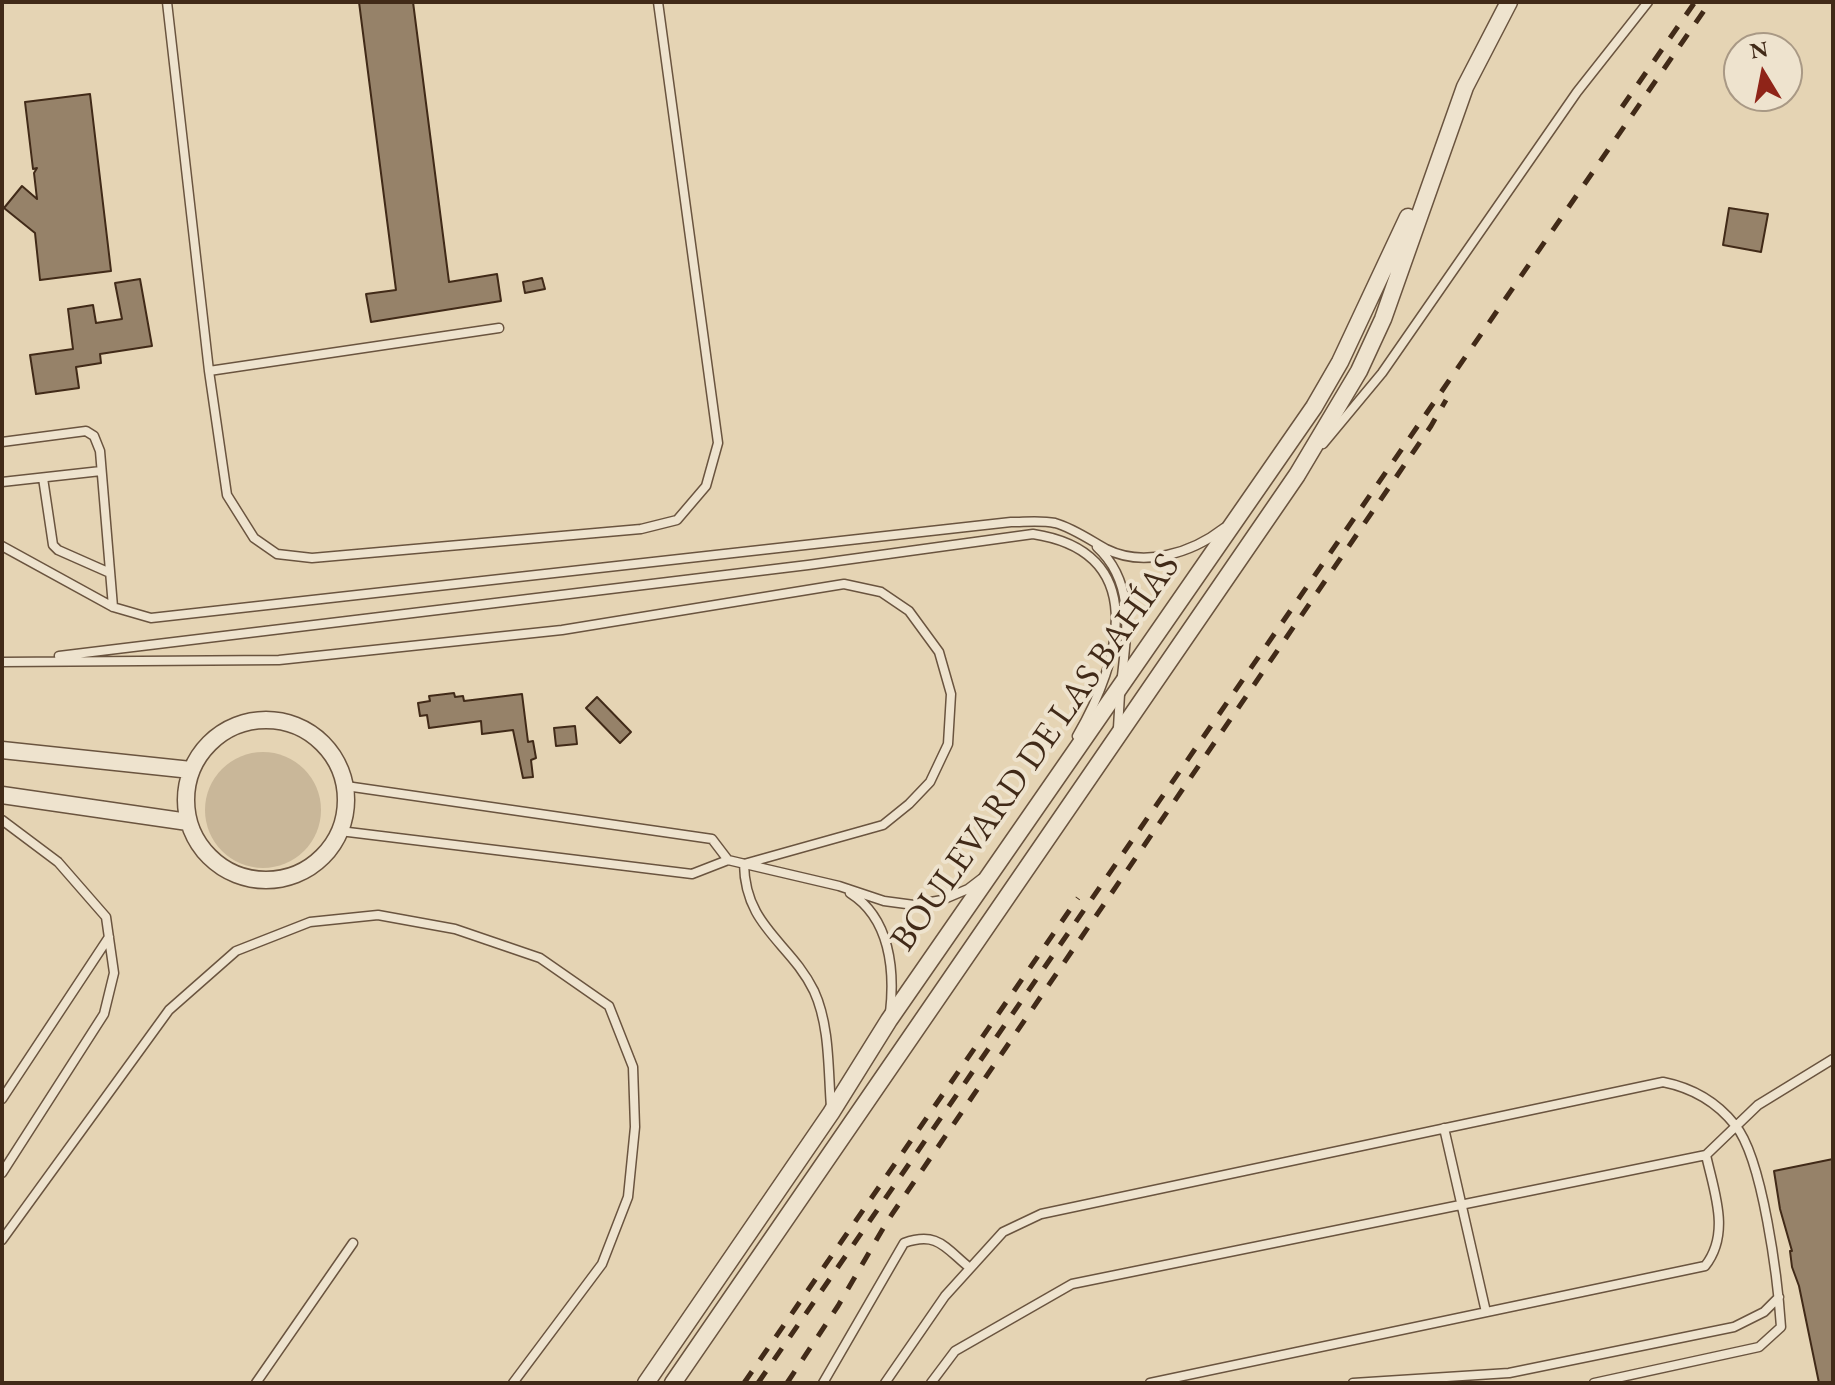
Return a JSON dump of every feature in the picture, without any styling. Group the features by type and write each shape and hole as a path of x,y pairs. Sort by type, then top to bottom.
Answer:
{"street":[{"name":"BOULEVARD DE LAS BAHÍAS","path":"646,1383 831,1113 889,1020 1314,407 1340,362 1444,140 1471,74 1509,2"},
{"name":"BOULEVARD DE LAS BAHÍAS","path":"673,1383 1297,475 1359,371 1383,319 1444,140"},
{"path":"274,720 299,727 321,741 337,761 346,786 340,831 327,852 309,868 286,878 261,880 237,875 215,862 199,844 188,822 185,797 191,770 205,748 224,731 248,721 274,720"},
{"path":"2,750 191,770"},
{"path":"2,795 188,822"}],"lane":[{"path":"167,2 209,371 227,495 254,538 277,554 312,558 641,529 677,520 706,486 718,443 658,2"},
{"path":"1297,475 1382,373 1577,92 1648,2"},
{"path":"209,371 499,328"},
{"path":"2,442 86,431 94,436 98,444 113,607"},
{"path":"2,482 101,471"},
{"path":"43,478 53,545 110,573"},
{"path":"2,546 113,607 151,618 1011,522 1057,524 1084,535 1108,550 1142,557 1176,553 1209,540 1250,502"},
{"path":"1011,522 1061,539 1091,558 1107,580 1116,601 1115,638 1105,680 1090,713 1024,826"},
{"path":"35,660 793,567 1033,534 1061,539"},
{"path":"1084,535 1110,562 1125,597 1126,637 1118,733"},
{"path":"2,662 279,660 562,630 844,584 881,592 909,611 939,652 951,694 948,744 930,782 883,825 744,864"},
{"path":"346,786 712,839 728,860"},
{"path":"2,820 58,862 106,917 114,973 104,1014 2,1173"},
{"path":"340,831 692,874 728,860 839,886 884,901 914,905 942,900 968,889 994,869"},
{"path":"744,864 744,883 749,901 763,926 813,990 825,1025 831,1113"},
{"path":"839,886 874,913 884,936 893,986 889,1020"},
{"path":"2,1240 169,1010 236,951 310,922 337,919 378,915 455,929 540,958 609,1006 633,1067 635,1127 628,1197 602,1264 513,1383"},
{"path":"2,1099 109,937"},
{"path":"931,1383 955,1351 1072,1284 1706,1155 1758,1105 1833,1059"},
{"path":"885,1383 945,1296 1003,1232 1041,1214 1663,1082 1683,1086 1706,1097 1737,1126 1758,1178 1779,1297 1781,1327 1759,1347 1594,1383"},
{"path":"1444,1128 1486,1312"},
{"path":"1150,1383 1705,1266 1716,1253 1721,1227 1706,1155"},
{"path":"823,1383 904,1243 932,1238 970,1268"},
{"path":"256,1383 353,1243"},
{"path":"1353,1383 1509,1373 1734,1327 1764,1312 1779,1297"},
{"path":"1509,1373 1512,1383"}],"shaded area":[{"path":"263,752 285,756 304,769 317,788 321,810 317,832 304,851 285,864 263,868 241,864 222,851 209,832 205,810 209,788 222,769 241,756"}],"building":[{"path":"359,2 413,2 449,282 497,274 501,301 371,322 366,294 396,290"},
{"path":"90,94 111,271 40,280 35,233 4,208 22,186 37,199 34,173 37,168 33,169 25,102"},
{"path":"1729,208 1768,214 1761,252 1723,245"},
{"path":"542,278 545,289 525,293 523,282"},
{"path":"140,279 152,346 100,354 101,363 76,367 79,388 36,394 30,355 73,349 68,309 93,305 96,323 122,319 115,283"},
{"path":"454,693 455,697 463,696 464,701 522,694 528,742 533,741 536,758 531,760 533,777 523,778 513,730 482,734 481,721 429,728 427,715 420,716 418,703 430,701 429,696"},
{"path":"597,697 631,732 620,743 586,708"},
{"path":"575,726 577,744 556,746 554,728"},
{"path":"1833,1159 1833,1383 1819,1383 1774,1171"}],"railway":[{"path":"1622,107 1695,2"},
{"path":"758,1383 1710,2"},
{"path":"787,1383 838,1306 888,1220 1446,400"},
{"path":"744,1383 1078,898"}]}
